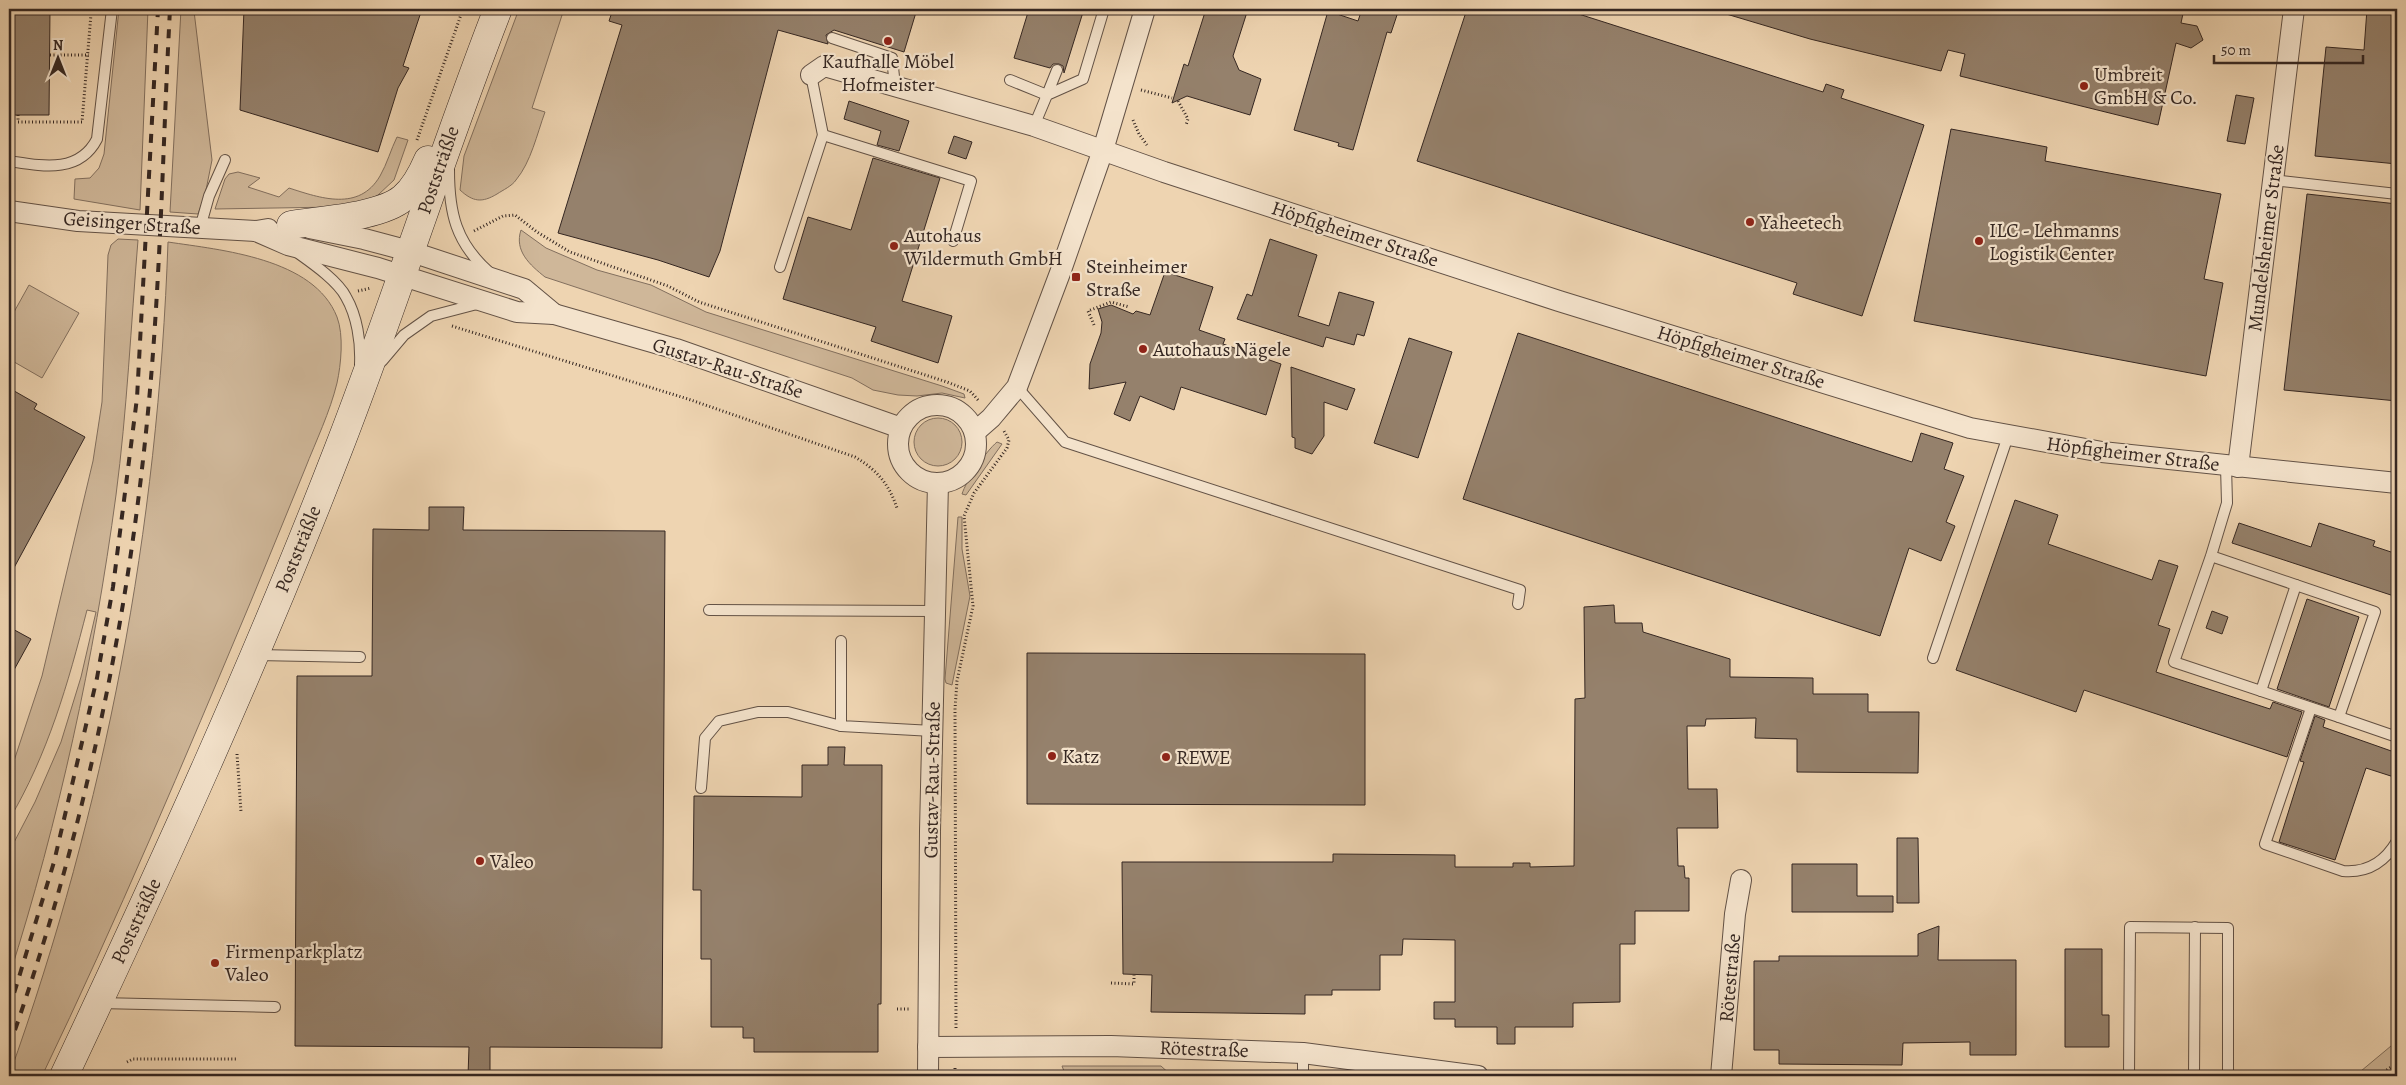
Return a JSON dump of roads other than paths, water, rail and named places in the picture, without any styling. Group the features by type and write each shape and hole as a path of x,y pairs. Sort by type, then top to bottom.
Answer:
{"main road":[{"name":"Poststräßle","path":"64,1076 169,850 292,566 358,398 464,96 498,9"},
{"path":"290,235 385,209 404,197 420,177 444,122 476,65"}],"street":[{"path":"974,432 991,418 1017,387 1060,273 1103,150 1145,9"},
{"name":"Mundelsheimer Straße","path":"2232,466 2273,180 2294,9"},
{"name":"Höpfigheimer Straße","path":"811,75 824,66 1034,126 1568,304 1970,428 2102,452 2397,483"},
{"name":"Geisinger Straße","path":"9,211 78,220 256,231 290,235 378,268 406,264"},
{"name":"Gustav-Rau-Straße","path":"406,264 500,281 524,289 554,314"},
{"name":"Gustav-Rau-Straße","path":"406,264 486,302 517,312 554,314 676,349 901,428"},
{"path":"932,404 946,406 959,411 968,420 974,432 976,444 974,456 969,466 950,481 938,483 925,481 913,475 904,466 899,454 898,440 901,428 908,416 920,408 932,404"},
{"name":"Gustav-Rau-Straße","path":"928,1076 938,483"},
{"name":"Rötestraße","path":"1721,1076 1735,914 1741,880"},
{"name":"Rötestraße","path":"928,1047 1111,1046 1303,1052 1478,1076"}],"lane":[{"path":"9,161 55,167 83,158 92,149 97,139 112,9"},
{"path":"1010,80 1047,95 1083,79 1104,9"},
{"path":"832,38 892,58 895,86"},
{"path":"1034,126 1057,70"},
{"path":"780,267 824,134 811,75"},
{"path":"464,96 449,163 449,194 455,223 461,239 473,258 500,281"},
{"path":"824,134 971,181 953,241"},
{"path":"200,228 209,196 225,160"},
{"path":"2273,180 2397,194"},
{"path":"290,235 345,295 360,338 358,398"},
{"path":"358,398 377,367 410,330 431,316 486,302"},
{"path":"1017,387 1066,442 1520,590 1518,604"},
{"path":"1933,658 2008,436"},
{"path":"2232,466 2227,503 2211,556 2174,662 2397,736"},
{"path":"2211,556 2375,612 2339,716"},
{"path":"2261,691 2296,585"},
{"path":"709,610 936,611"},
{"path":"840,641 840,726"},
{"path":"254,656 360,657"},
{"path":"2311,708 2265,844 2343,871 2356,872 2370,868 2382,860 2397,841"},
{"path":"701,788 704,738 719,721 758,712 788,712 840,726 933,732"},
{"path":"2129,1076 2130,927 2228,928 2228,1076"},
{"path":"2194,1076 2195,927"},
{"path":"98,1003 275,1007"},
{"path":"1303,1052 1303,1076"}],"railway":[{"path":"9,1010 54,862 97,678 113,587 137,398 158,9"},
{"path":"9,1047 35,969 81,809 99,729 129,566 140,483 153,352 170,9"}],"place":[{"name":"Kaufhalle Möbel Hofmeister","path":"888,41"},
{"name":"Umbreit GmbH & Co.","path":"2084,86"},
{"name":"Yaheetech","path":"1750,222"},
{"name":"ILC - Lehmanns Logistik Center","path":"1979,241"},
{"name":"Autohaus Wildermuth GmbH","path":"894,246"},
{"name":"Steinheimer Straße","path":"1076,277"},
{"name":"Autohaus Nägele","path":"1143,349"},
{"name":"Katz","path":"1052,756"},
{"name":"REWE","path":"1166,757"},
{"name":"Valeo","path":"480,861"},
{"name":"Firmenparkplatz Valeo","path":"215,963"}]}
